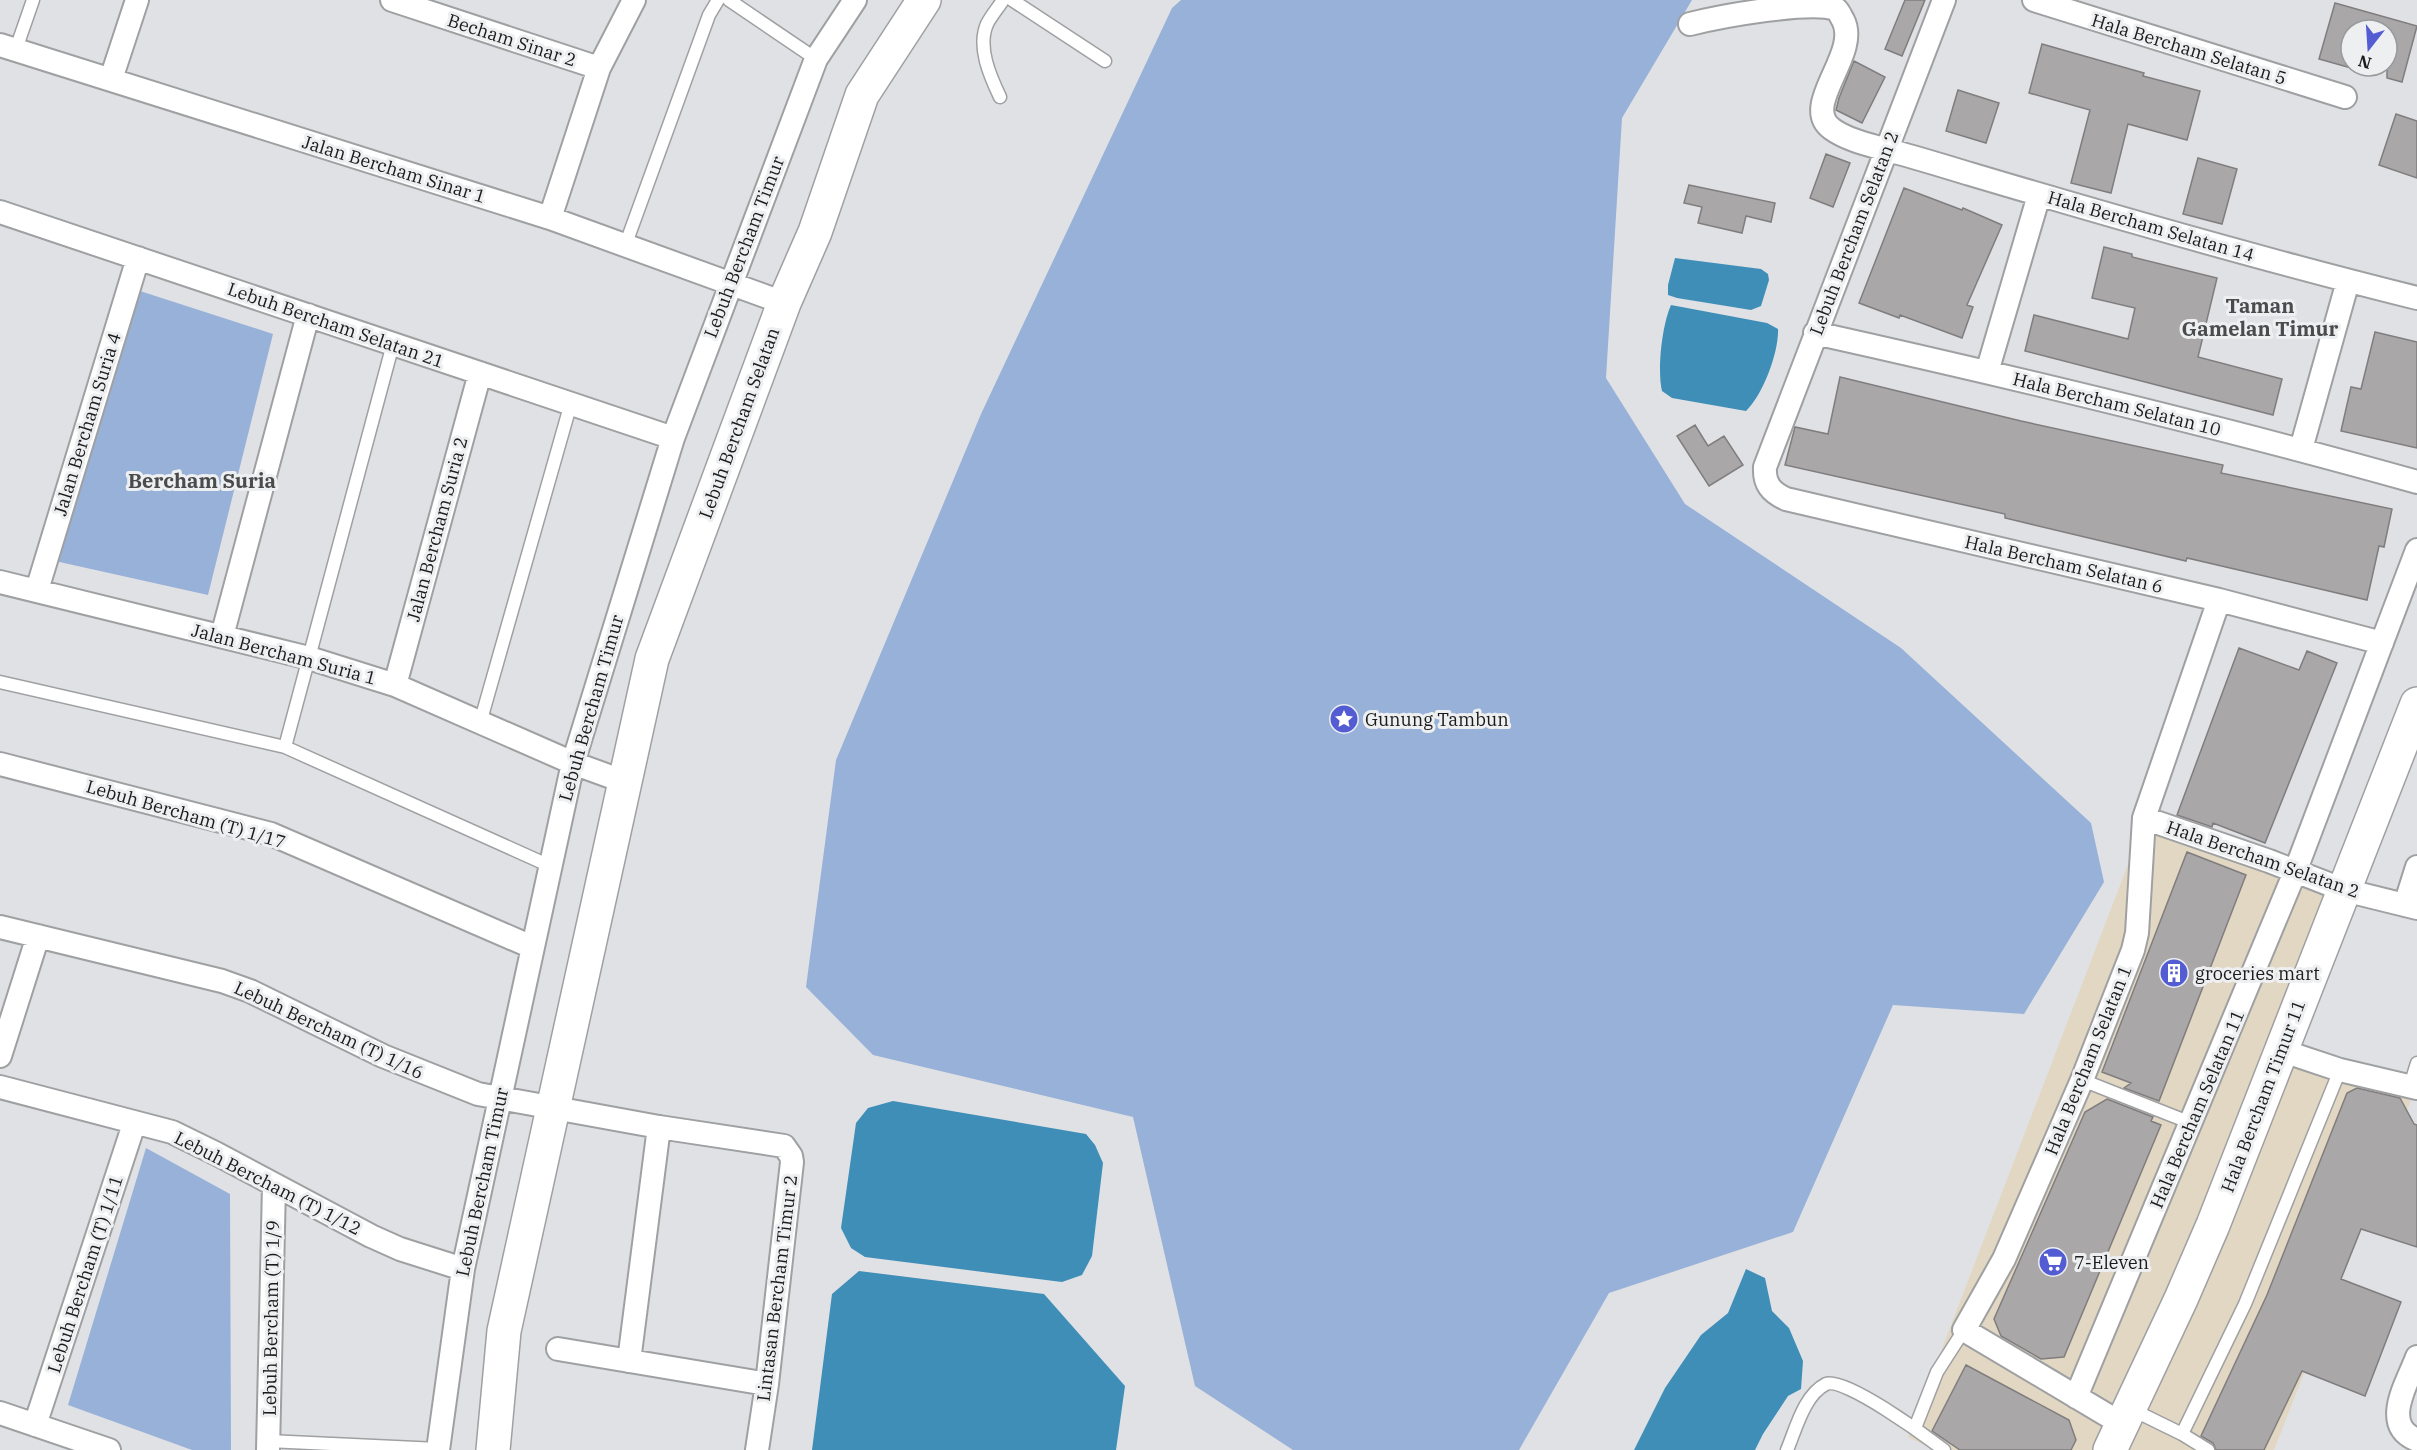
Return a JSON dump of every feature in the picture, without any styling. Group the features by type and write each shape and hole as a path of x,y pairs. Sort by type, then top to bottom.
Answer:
{"street":[{"path":"111,80 137,0"},
{"name":"Becham Sinar 2","path":"392,0 599,68"},
{"path":"550,218 599,68 634,0"},
{"name":"Lebuh Bercham Timur","path":"438,1449 463,1269 573,763 673,438 729,285 816,59 855,0"},
{"name":"Lebuh Bercham Selatan","path":"552,1109 652,659 784,303 816,232 862,95 924,0"},
{"name":"Lebuh Bercham Selatan 2","path":"1765,466 1944,0"},
{"name":"Hala Bercham Selatan 5","path":"2034,0 2345,97"},
{"name":"Hala Bercham Selatan 14","path":"1690,24 1773,3 1821,2 1837,9 1847,27 1846,47 1822,102 1823,116 1831,129 1866,144 2038,195 2417,298"},
{"name":"Jalan Bercham Sinar 1","path":"8,47 550,218 729,285 784,303"},
{"path":"1987,372 2038,195"},
{"name":"Lebuh Bercham Selatan 21","path":"0,212 673,438"},
{"name":"Jalan Bercham Suria 4","path":"37,590 138,258"},
{"path":"2301,449 2348,281"},
{"path":"222,636 308,315"},
{"name":"Hala Bercham Selatan 10","path":"1815,333 1987,372 2301,449 2417,482"},
{"name":"Jalan Bercham Suria 2","path":"395,685 480,373"},
{"name":"Hala Bercham Selatan 6","path":"1765,466 1764,476 1768,487 1775,494 1786,499 2219,600 2382,643"},
{"name":"Hala Bercham Selatan 11","path":"2076,1397 2295,872 2417,550"},
{"name":"Jalan Bercham Suria 1","path":"0,582 309,658 395,685 573,763 625,782"},
{"name":"Hala Bercham Selatan 1","path":"1964,1329 2004,1259 2082,1080 2133,950 2137,933 2144,818 2219,600"},
{"name":"Hala Bercham Timur 11","path":"2120,1427 2181,1299 2213,1225 2417,704"},
{"name":"Lebuh Bercham (T) 1/17","path":"0,764 271,834 532,947"},
{"name":"Hala Bercham Selatan 2","path":"2144,818 2344,891 2411,907"},
{"path":"2411,907 2417,867"},
{"name":"Lebuh Bercham (T) 1/16","path":"0,927 222,981 250,991 428,1076 478,1094 552,1109"},
{"path":"0,1056 38,936"},
{"path":"2280,1050 2340,1070 2414,1087"},
{"name":"Lebuh Bercham (T) 1/12","path":"0,1087 134,1124 172,1132 371,1236 400,1249 463,1269"},
{"path":"493,1450 504,1331 552,1109"},
{"name":"Lintasan Bercham Timur 2","path":"552,1109 778,1144 784,1146 791,1156 767,1384 757,1450"},
{"name":"Lebuh Bercham (T) 1/11","path":"35,1425 134,1124"},
{"path":"629,1361 659,1127"},
{"name":"Lebuh Bercham (T) 1/9","path":"268,1446 274,1185"},
{"path":"1964,1329 2076,1397 2120,1427"},
{"path":"558,1349 767,1384"},
{"path":"2417,1357 2396,1417 2399,1427 2406,1435 2417,1440"},
{"path":"0,1413 109,1450"}],"lane":[{"path":"8,47 33,0"},
{"path":"625,246 709,15 718,0"},
{"path":"729,0 816,59"},
{"path":"1000,97 988,66 984,39 987,24 1003,0"},
{"path":"1012,0 1105,61"},
{"path":"285,747 393,344"},
{"path":"480,723 571,403"},
{"path":"0,682 285,747 550,866"},
{"path":"2414,1087 2417,1063"},
{"path":"2182,1434 2245,1304 2340,1070"},
{"path":"2082,1080 2191,1123"},
{"path":"1915,1428 1937,1372 1964,1329"},
{"path":"1787,1450 1802,1413 1812,1397 1824,1385 1832,1382 1855,1391 1915,1428 1944,1450"},
{"path":"2120,1427 2182,1434 2208,1450"},
{"path":"268,1446 438,1449"}],"shaded area":[{"name":"Gunung Tambun","path":"1181,0 1692,0 1622,118 1606,378 1685,504 1901,648 2091,823 2104,882 2024,1014 1893,1005 1793,1232 1609,1293 1519,1450 1293,1450 1195,1386 1133,1117 873,1055 806,987 836,760 981,414 1172,8"},
{"path":"1675,258 1761,269 1768,274 1769,280 1761,306 1751,310 1668,295 1668,285"},
{"path":"140,291 273,334 208,595 55,561"},
{"path":"1671,305 1767,323 1778,329 1776,349 1769,373 1758,395 1746,411 1672,398 1662,391 1661,348"},
{"path":"2144,823 2341,890 2280,1050 2415,1090 2274,1450 1934,1450 1908,1437"},
{"path":"893,1101 1086,1134 1095,1145 1103,1163 1092,1256 1082,1275 1062,1282 865,1257 851,1248 841,1228 856,1123 868,1108"},
{"path":"146,1148 230,1194 231,1450 192,1450 68,1405"},
{"path":"1746,1269 1765,1278 1772,1311 1789,1328 1803,1361 1801,1389 1788,1396 1755,1450 1634,1450 1665,1388 1701,1335 1728,1313"},
{"path":"859,1271 1044,1294 1125,1386 1116,1450 812,1450 832,1294"}],"building":[{"path":"1905,0 1925,0 1902,56 1885,49"},
{"path":"2335,3 2388,18 2339,18 2339,65 2319,59"},
{"path":"2399,21 2417,26 2402,82 2387,78 2399,78"},
{"path":"2042,44 2144,73 2143,76 2200,91 2187,140 2128,124 2111,193 2071,183 2090,110 2029,93"},
{"path":"1854,61 1885,77 1862,123 1836,110"},
{"path":"1958,90 1999,103 1986,143 1946,131"},
{"path":"2396,114 2417,121 2417,178 2379,165"},
{"path":"1826,154 1850,163 1833,207 1810,198"},
{"path":"2198,158 2237,169 2222,224 2183,214"},
{"path":"1689,185 1775,203 1771,222 1746,216 1742,233 1698,223 1702,207 1684,203"},
{"path":"1904,188 1962,210 1963,208 2002,225 1967,305 1973,307 1962,338 1900,315 1899,318 1859,303"},
{"path":"2104,247 2132,254 2132,257 2217,278 2198,357 2282,379 2273,415 2025,351 2034,315 2128,339 2135,308 2092,298"},
{"path":"2375,332 2417,342 2417,448 2341,431 2351,387 2361,389"},
{"path":"1840,377 2021,421 2223,465 2221,473 2392,509 2384,547 2379,546 2367,600 2187,558 2186,561 2005,518 2005,514 1785,465 1795,427 1828,434"},
{"path":"1695,425 1708,446 1724,436 1743,465 1709,486 1677,436"},
{"path":"2239,648 2299,670 2307,651 2337,663 2265,843 2213,823 2212,827 2177,815"},
{"name":"groceries mart","path":"2187,852 2246,875 2159,1101 2124,1088 2131,1083 2102,1072"},
{"path":"2357,1088 2400,1098 2414,1124 2417,1125 2417,1247 2361,1229 2341,1279 2401,1302 2365,1396 2302,1371 2264,1450 2216,1450 2213,1443 2201,1436 2267,1295 2347,1093"},
{"path":"2107,1099 2153,1117 2151,1121 2161,1125 2064,1357 2041,1359 2001,1336 1994,1319 2085,1112"},
{"path":"1966,1365 2069,1420 2076,1440 2071,1450 1960,1450 1932,1431"}],"place":[{"name":"Gunung Tambun","path":"1344,719"},
{"name":"groceries mart","path":"2174,973"},
{"name":"7-Eleven","path":"2053,1262"}],"district":[{"name":"Taman Gamelan Timur","path":"2260,316"},
{"name":"Bercham Suria","path":"202,480"}]}
